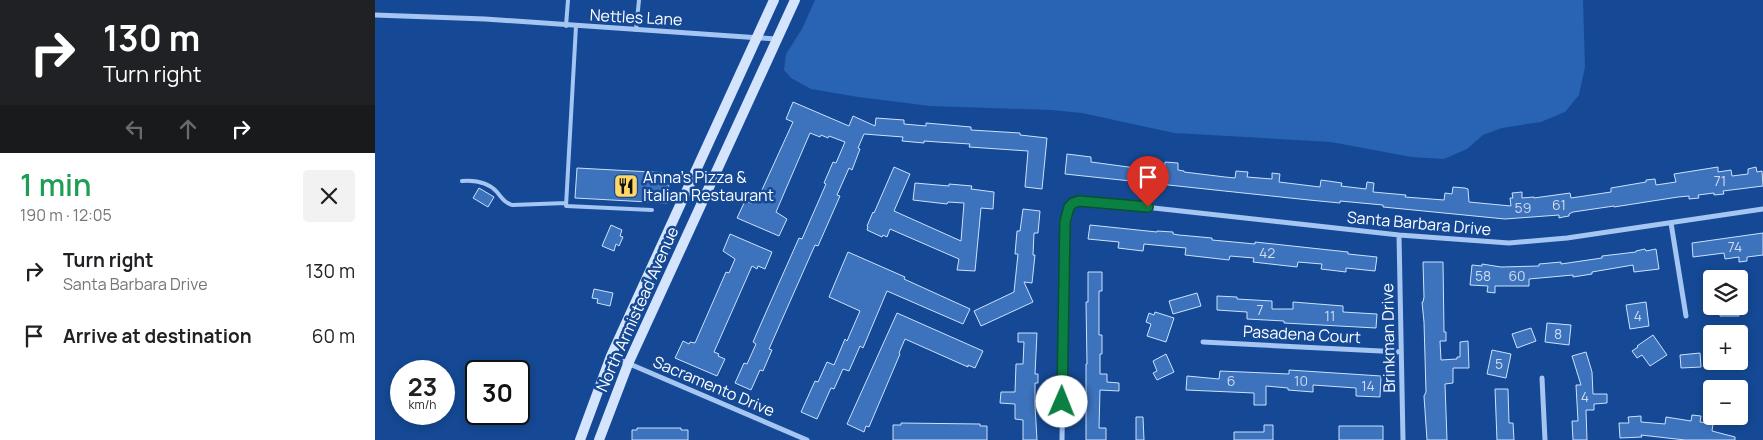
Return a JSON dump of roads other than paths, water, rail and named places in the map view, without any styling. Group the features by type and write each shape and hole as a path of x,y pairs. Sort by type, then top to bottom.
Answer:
{"main road":[{"name":"North Armistead Avenue","path":"580,440 611,356 774,0"},
{"name":"North Armistead Avenue","path":"599,440 628,364 795,0"}],"street":[{"name":"Nettles Lane","path":"375,15 485,19 776,39"},
{"name":"Santa Barbara Drive","path":"1062,440 1064,243 1067,211 1073,203 1079,201 1399,235 1483,242 1519,242 1567,238 1763,209"},
{"path":"1671,223 1686,316"},
{"name":"Brinkman Drive","path":"1399,235 1403,440"},
{"name":"Pasadena Court","path":"1203,342 1401,352"},
{"name":"Sacramento Drive","path":"611,356 807,440"},
{"path":"1542,378 1545,440"}],"lane":[{"path":"567,26 568,0"},
{"path":"636,30 639,0"},
{"path":"576,26 565,206 652,210"},
{"path":"462,181 471,180 487,184 507,203 512,205 566,203"}],"place":[{"name":"Anna's Pizza & Italian Restaurant","path":"626,186"}]}
